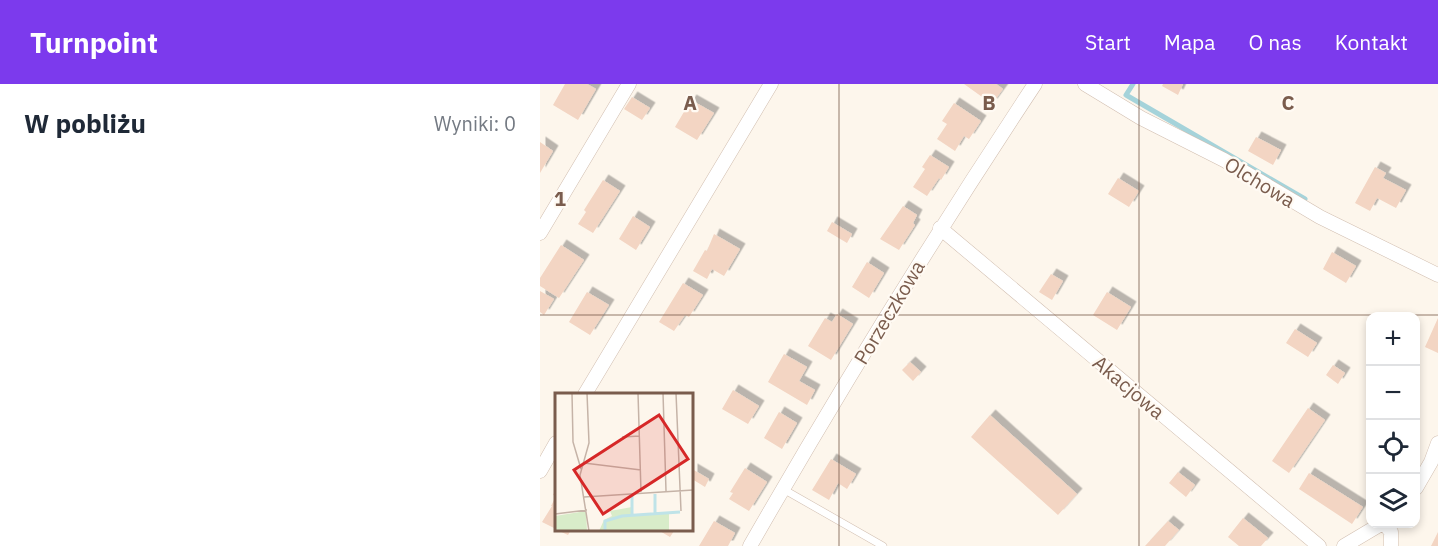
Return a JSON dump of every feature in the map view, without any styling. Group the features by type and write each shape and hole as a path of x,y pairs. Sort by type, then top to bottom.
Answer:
{"street":[{"path":"540,233 629,84"},
{"path":"586,393 771,84"},
{"name":"Porzeczkowa","path":"750,546 940,228 1035,84"},
{"name":"Olchowa","path":"1085,84 1141,118 1224,160 1320,217 1438,275"},
{"name":"Akacjowa","path":"940,228 1319,546"},
{"path":"1420,481 1438,443"},
{"path":"540,471 555,445"},
{"path":"1344,546 1376,528"},
{"path":"1387,528 1391,532 1391,546"}],"lane":[{"path":"783,489 884,546"}],"building":[{"path":"565,84 587,84 596,89 578,120 553,105"},
{"path":"964,84 996,84 1003,89 992,104"},
{"path":"1163,84 1183,84 1178,95 1162,86"},
{"path":"632,97 650,108 642,120 624,109"},
{"path":"691,100 714,113 697,140 675,127"},
{"path":"954,103 981,121 969,139 964,136 955,151 937,139 947,124 942,121"},
{"path":"1256,137 1281,150 1273,165 1248,151"},
{"path":"540,142 553,151 540,173"},
{"path":"930,155 949,167 927,196 913,187 925,169 922,167"},
{"path":"1375,167 1386,173 1383,178 1406,190 1396,208 1377,198 1370,211 1355,203"},
{"path":"1118,178 1139,191 1129,207 1108,194"},
{"path":"603,180 620,191 593,233 578,224"},
{"path":"903,206 917,215 913,223 915,225 899,250 880,239"},
{"path":"633,216 650,227 636,250 619,239"},
{"path":"832,222 852,234 847,243 827,231"},
{"path":"714,234 740,249 724,276 712,269 707,279 693,271 705,250 707,251"},
{"path":"561,245 584,260 559,298 540,286 540,278"},
{"path":"1332,252 1356,266 1346,283 1323,269"},
{"path":"867,262 884,273 869,298 852,287"},
{"path":"1051,274 1063,281 1052,300 1039,292"},
{"path":"683,283 703,295 689,317 685,315 674,331 659,322"},
{"path":"540,291 554,299 544,315 540,312"},
{"path":"587,292 609,305 590,335 569,322"},
{"path":"1107,292 1131,307 1117,330 1093,315"},
{"path":"837,314 853,324 831,360 808,346 825,318 832,322"},
{"path":"1438,318 1438,353 1425,347"},
{"path":"1295,329 1317,343 1308,357 1286,343"},
{"path":"784,354 807,367 799,381 815,390 807,405 768,382"},
{"path":"910,362 921,372 913,381 902,370"},
{"path":"1333,365 1345,373 1338,384 1326,375"},
{"path":"733,390 759,406 748,424 722,409"},
{"path":"1308,408 1325,420 1289,473 1272,461"},
{"path":"779,412 797,423 782,449 764,438"},
{"path":"990,415 1077,494 1058,515 971,437"},
{"path":"831,459 856,474 847,489 838,483 829,500 812,490"},
{"path":"745,468 767,482 749,511 729,499 733,493 730,492"},
{"path":"693,470 709,479 705,487 693,480"},
{"path":"1178,472 1195,485 1186,497 1169,483"},
{"path":"1309,473 1363,507 1352,524 1299,489"},
{"path":"555,498 555,528 542,522"},
{"path":"1243,518 1268,538 1261,546 1239,546 1228,537"},
{"path":"714,521 735,533 728,546 699,546"},
{"path":"1168,521 1179,530 1165,546 1145,546"},
{"path":"660,531 674,531 670,537"},
{"path":"1438,532 1438,546 1431,546"}],"waterway":[{"path":"1133,84 1126,95 1305,199"}]}
